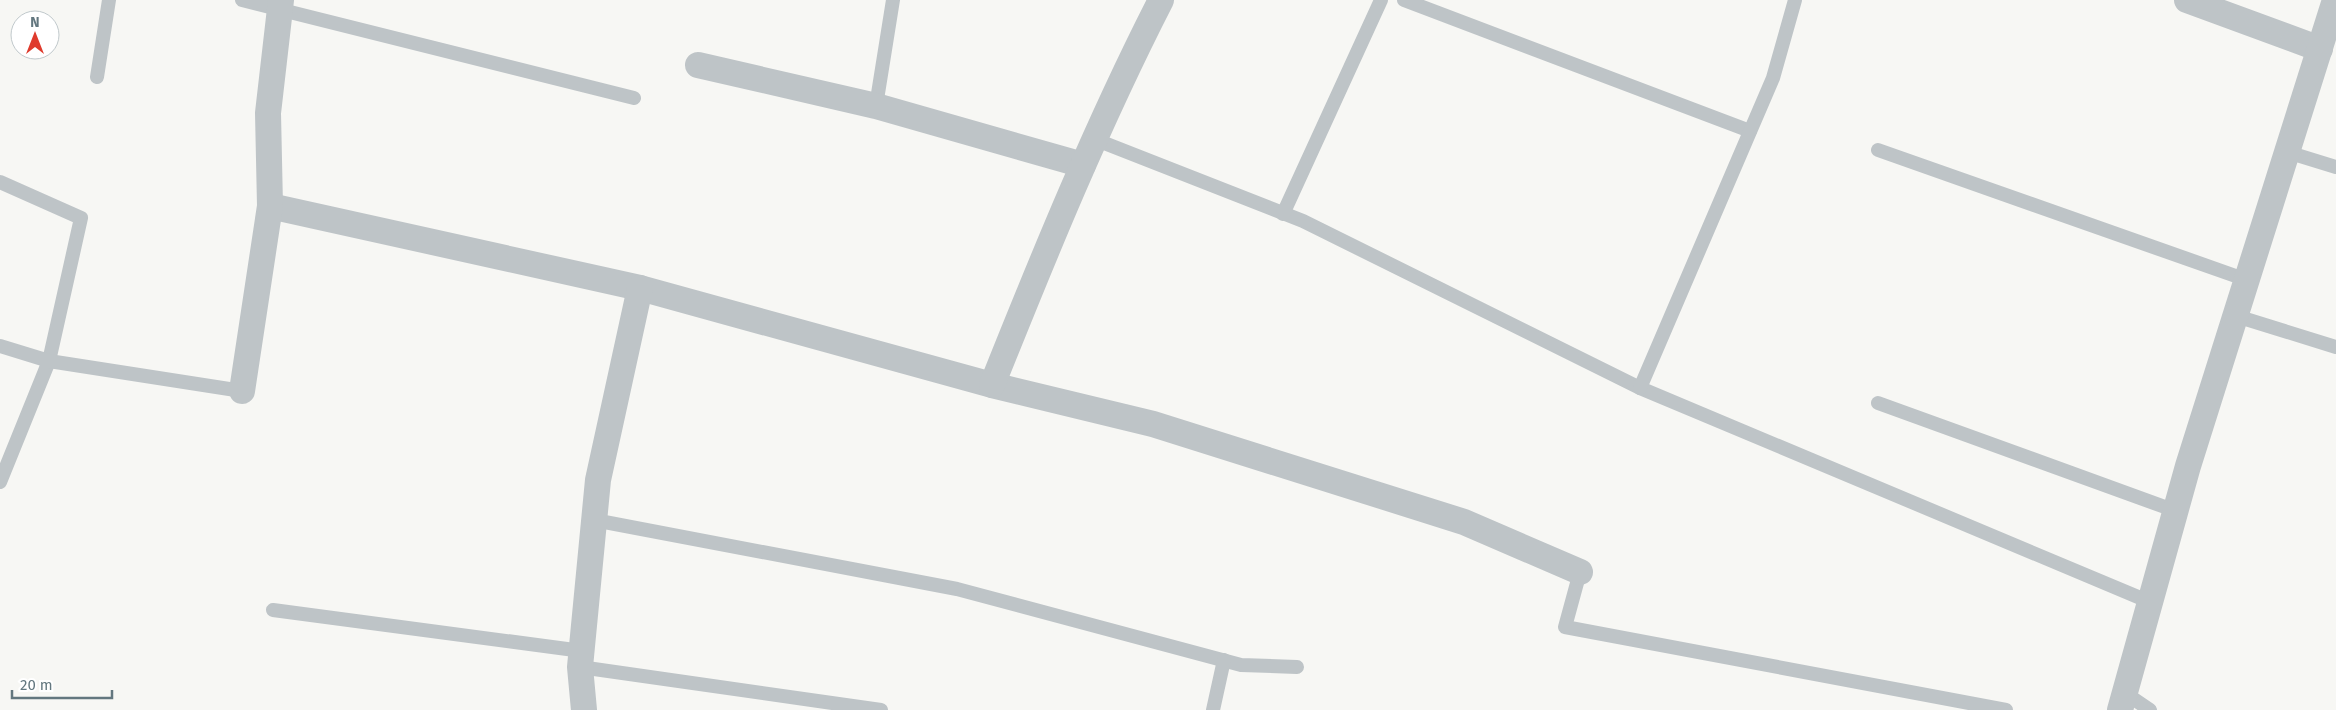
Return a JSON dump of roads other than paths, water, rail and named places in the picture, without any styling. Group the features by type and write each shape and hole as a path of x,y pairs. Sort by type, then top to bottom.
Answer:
{"street":[{"path":"992,385 1042,260 1094,139 1121,79 1161,0"},
{"path":"2188,0 2320,49"},
{"path":"2122,702 2176,510 2335,0"},
{"path":"242,391 270,206 268,113 280,4"},
{"path":"698,65 876,106 1083,165"},
{"path":"270,206 640,288 992,385 1153,424 1455,519 1580,572"},
{"path":"584,710 581,659 598,480 640,288"}],"lane":[{"path":"97,77 109,0"},
{"path":"242,0 280,4 634,98"},
{"path":"876,106 893,0"},
{"path":"1284,214 1381,0"},
{"path":"1404,0 1750,130"},
{"path":"1640,388 1772,78 1795,0"},
{"path":"1094,139 1303,221 1640,388 2150,602"},
{"path":"1878,150 2247,280"},
{"path":"2287,152 2336,167"},
{"path":"0,182 81,218 49,361 0,482"},
{"path":"2236,316 2336,347"},
{"path":"0,346 49,361 242,391"},
{"path":"1878,403 2176,510"},
{"path":"594,520 957,589 1241,665 1297,667"},
{"path":"1580,572 1565,627 2006,710"},
{"path":"273,610 581,659 882,710"},
{"path":"1213,710 1224,660"},
{"path":"2122,702 2150,710"}]}
